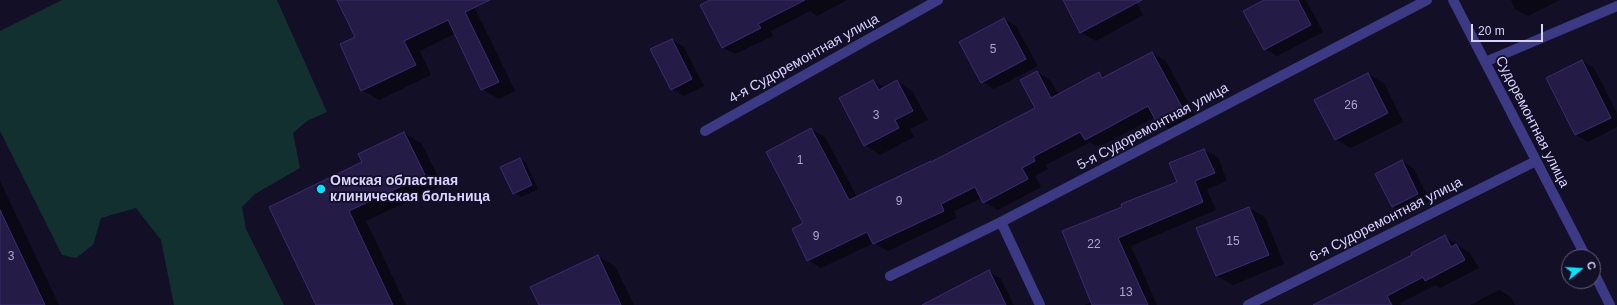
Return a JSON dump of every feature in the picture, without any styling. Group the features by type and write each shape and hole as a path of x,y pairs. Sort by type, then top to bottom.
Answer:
{"street":[{"name":"4-я Судоремонтная улица","path":"704,131 938,0"},
{"name":"5-я Судоремонтная улица","path":"890,276 1000,222 1426,0"},
{"name":"Судоремонтная улица","path":"1453,0 1582,249"},
{"path":"1485,62 1617,6"},
{"name":"6-я Судоремонтная улица","path":"1248,305 1536,161"},
{"path":"1000,222 1040,305"},
{"path":"1601,287 1610,305 1617,301"}],"green space":[{"path":"62,0 277,0 327,112 307,121 293,133 300,168 255,194 242,207 246,229 284,305 174,305 161,240 136,208 101,218 93,245 76,258 62,255 0,131 0,31"}],"building":[{"path":"337,0 490,0 465,12 499,82 481,90 448,20 404,41 416,65 361,91 340,44 355,37"},
{"path":"710,0 805,0 758,24 761,28 722,48 700,5"},
{"path":"1063,0 1142,0 1080,33"},
{"path":"1264,0 1298,0 1311,25 1264,50 1243,11"},
{"path":"1004,18 1026,59 981,83 959,42"},
{"path":"672,39 692,79 671,90 650,49"},
{"path":"1152,52 1183,109 1157,123 1148,106 1085,140 1080,132 1033,157 1035,161 1022,168 1028,179 983,203 975,187 941,204 944,211 873,244 867,232 807,261 792,229 803,223 766,152 811,128 849,200 931,162 1035,108 1020,80 1037,71 1051,98 1099,72 1102,78"},
{"path":"1582,60 1611,118 1575,135 1546,78"},
{"path":"1368,73 1388,113 1335,140 1314,100"},
{"path":"873,80 879,90 897,80 913,111 895,120 899,128 864,146 839,98"},
{"path":"404,132 425,175 349,211 393,305 316,305 269,207 362,162 358,154"},
{"path":"1204,149 1215,173 1195,181 1203,202 1118,238 1148,305 1092,305 1062,231 1122,207 1121,204 1177,182 1169,163"},
{"path":"520,158 532,185 513,194 500,167"},
{"path":"1402,160 1418,194 1392,207 1375,174"},
{"path":"1249,207 1269,255 1216,276 1196,228"},
{"path":"0,210 45,305 0,305"},
{"path":"1445,235 1451,247 1456,244 1465,260 1425,281 1423,277 1387,296 1392,305 1313,305 1412,255 1411,253"},
{"path":"598,255 621,305 539,305 530,287"},
{"path":"989,270 1006,305 922,305"}],"place":[{"name":"Омская областная клиническая больница","path":"321,189"}]}
